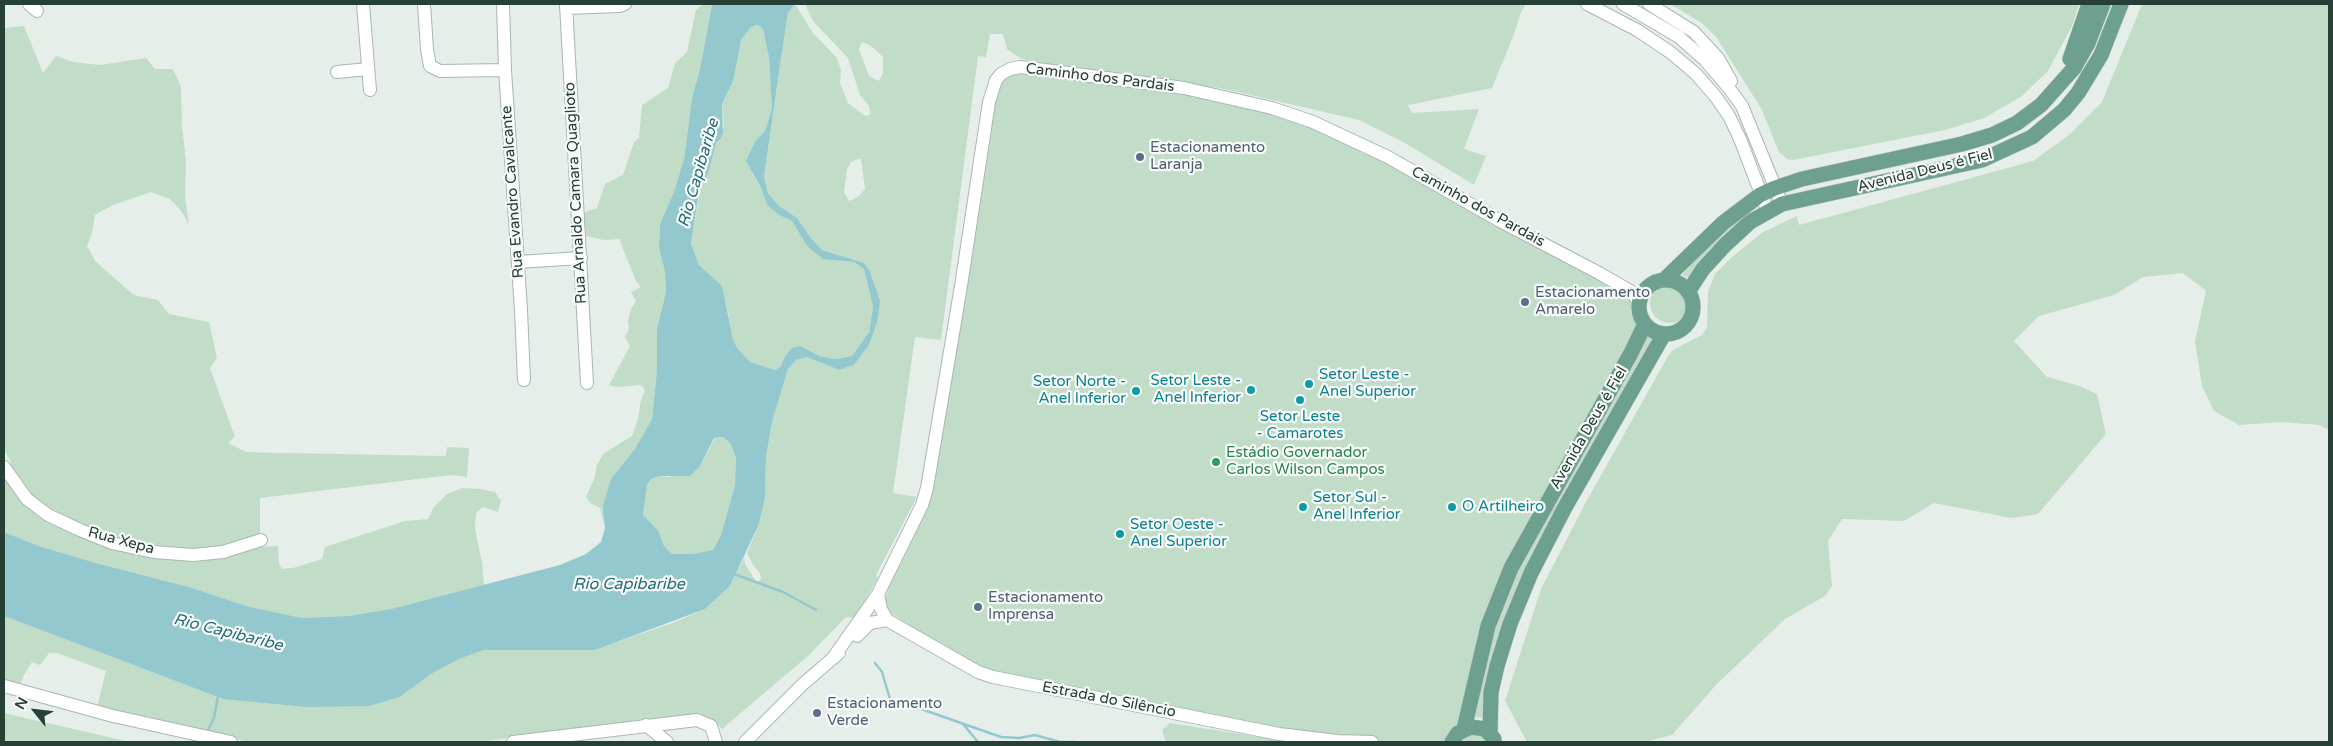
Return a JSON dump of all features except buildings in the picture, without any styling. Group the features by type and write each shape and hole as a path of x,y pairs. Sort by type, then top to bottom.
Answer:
{"main road":[{"path":"2056,89 2076,43 2089,4"},
{"name":"Avenida Deus é Fiel","path":"1664,280 1723,223 1760,195 1775,188 1802,179 1926,153 1992,136 2029,115 2056,89 2074,68 2088,42 2104,4"},
{"name":"Avenida Deus é Fiel","path":"1688,292 1703,269 1725,245 1750,222 1782,204 1965,164 2002,152 2025,140 2047,125 2078,93 2101,55 2121,4"},
{"path":"1664,280 1678,283 1688,292 1693,306 1690,321 1679,331 1664,334 1650,329 1645,324 1641,316 1639,295 1656,282 1664,280"},
{"name":"Avenida Deus é Fiel","path":"1464,729 1488,626 1511,568 1546,502 1631,353 1645,324"},
{"name":"Avenida Deus é Fiel","path":"1493,738 1491,692 1510,624 1530,574 1564,509 1664,334"},
{"path":"1452,742 1455,736 1464,729 1478,727 1493,738"}],"street":[{"path":"363,4 370,90"},
{"path":"424,4 430,66 440,71 448,72 505,70"},
{"name":"Rua Evandro Cavalcante","path":"503,4 505,70 524,380"},
{"path":"566,6 620,6 625,4"},
{"path":"1587,4 1670,52 1696,74 1729,116 1768,212"},
{"path":"1623,4 1666,28 1691,47 1718,74 1742,106"},
{"path":"1649,4 1683,24 1706,44 1726,71 1782,204"},
{"name":"Rua Arnaldo Camara Quaglioto","path":"566,6 587,383"},
{"name":"Caminho dos Pardais","path":"833,658 861,622 878,594 916,521 926,488 964,270 990,96 996,80 1001,74 1010,69 1020,67 1037,68 1184,88 1272,108 1312,122 1388,157 1500,221 1639,295"},
{"path":"337,72 368,69"},
{"path":"518,262 581,258"},
{"name":"Rua Xepa","path":"4,467 27,499 48,515 112,542 154,552 193,555 223,552 261,540"},
{"path":"745,742 803,684 870,623 887,620 881,609 878,594"},
{"name":"Estrada do Silêncio","path":"887,620 978,672 993,677 1279,734 1338,741 1372,742"},
{"path":"4,686 113,716 231,742"},
{"path":"513,742 697,720 705,722 714,732 716,742"},
{"path":"646,725 668,742"}],"green space":[{"path":"703,4 712,4 700,69 692,98 684,159 674,192 660,224 659,246 665,272 666,292 657,329 657,370 652,419 604,506 605,528 600,508 590,503 586,497 594,479 597,465 603,454 632,436 638,419 641,400 645,391 643,387 640,385 617,387 609,385 630,346 625,337 629,329 628,321 631,309 636,301 631,292 641,287 636,281 619,239 604,240 586,236 583,213 597,208 605,184 623,175 634,142 639,138 642,105 668,88 675,63 687,52 696,10"},
{"path":"795,4 813,33 837,58 841,70 840,83 848,103 865,116 870,115 869,106 860,95 848,58 813,21 805,4 1526,4 1521,12 1492,88 1408,105 1412,113 1479,109 1464,149 1486,156 1474,185 1405,143 1359,120 1220,88 1033,62 1020,58 1007,49 1003,34 990,34 986,57 978,56 941,340 915,337 893,493 917,497 876,575 878,578 855,618 846,617 809,655 722,729 714,720 701,714 477,742 248,742 97,707 106,671 57,653 49,653 40,665 32,662 19,688 4,683 4,616 223,699 400,697 431,674 459,659 484,650 594,650 675,622 705,609 730,586 744,558 745,564 757,583 761,579 760,573 753,565 747,553 759,524 765,498 766,457 772,422 788,369 796,360 807,357 839,370 854,365 869,345 877,323 864,263 822,250 797,218 778,205 768,193 764,177 788,13","holes":["862,42 870,45 883,57 883,73 879,81 869,76 859,49","861,158 865,189 858,197 849,201 844,192 847,169 851,162"]},
{"path":"1670,4 2079,4 2072,26 2048,71 2022,96 1984,118 1945,130 1793,160 1787,159 1779,152 1762,110 1717,38 1702,23"},
{"path":"2142,4 2329,4 2329,430 2319,425 2282,422 2239,425 2214,411 2202,386 2195,341 2206,291 2183,273 2143,277 2114,295 2039,316 2014,341 2047,377 2080,386 2097,394 2106,434 2038,514 2011,518 1934,503 1904,521 1842,519 1828,541 1832,586 1825,596 1785,619 1717,684 1672,735 1644,742 1527,742 1505,701 1541,589 1586,502 1668,356 1673,350 1702,335 1707,328 1708,292 1715,274 1732,257 1763,232 1797,216 1799,225 2033,161 2069,135 2102,102"},
{"path":"758,25 763,29 769,58 772,108 765,131 755,143 752,173 761,188 767,205 779,215 792,221 807,246 841,261 854,262 864,269 873,307 869,332 852,356 835,359 818,356 800,346 785,357 781,366 775,370 750,363 737,348 733,339 726,303 709,274 699,265 691,244 702,179 707,167 705,149 708,142 719,141 724,126 722,104 728,92 741,40 751,27"},
{"path":"24,26 43,73 56,56 73,62 100,65 146,58 155,69 173,69 181,87 182,126 186,162 185,197 189,225 182,212 170,199 151,192 113,205 95,215 92,233 87,246 96,262 134,295 158,300 169,314 209,322 217,358 210,368 235,437 228,443 246,452 283,453 446,456 447,447 469,448 467,477 451,475 260,498 260,547 278,546 279,564 282,569 293,568 322,559 325,547 405,521 428,519 433,508 447,494 462,488 480,489 495,492 501,501 498,512 483,507 476,513 475,529 482,562 484,585 391,609 348,616 302,618 246,606 189,587 96,563 39,546 4,532 4,481 11,462 4,450 4,28"},
{"path":"1010,69 1105,77 1313,122 1632,292 1639,307 1644,328 1546,502 1480,657 1452,742 1337,741 993,677 884,609 888,586 914,536 926,502 989,102"},
{"path":"1745,212 1746,219 1690,278 1682,275 1708,246"},
{"path":"1670,283 1681,286 1687,292 1690,303 1687,314 1681,320 1670,323 1659,320 1653,314 1650,303 1653,292 1659,286"},
{"path":"1650,329 1661,335 1537,554 1488,718 1474,717 1481,679 1499,613 1527,550"},
{"path":"723,437 730,443 736,457 735,485 721,535 713,550 692,554 672,554 664,546 658,530 643,515 647,485 651,479 660,476 669,477 700,466 715,438"},
{"path":"4,713 130,742 4,742"},
{"path":"1170,723 1292,742 1166,742 1162,730"},
{"path":"1475,731 1494,742 1462,742 1465,737"}],"water":[{"name":"Rio Capibaribe","path":"712,4 795,4 788,13 764,177 768,193 778,205 797,218 822,250 864,263 870,272 880,301 877,323 869,345 854,365 839,370 807,357 796,360 788,369 772,422 766,457 765,498 759,524 730,586 705,609 595,650 484,650 459,659 431,674 400,697 369,706 307,707 223,699 4,616 4,532 39,546 96,563 189,587 246,606 302,618 348,616 391,609 560,565 586,554 601,542 605,528 603,506 611,479 635,449 652,419 657,370 657,329 666,292 665,272 659,247 660,224 674,192 684,159 692,98 700,69","holes":["758,25 763,29 769,58 772,108 765,131 755,142 746,161 761,188 767,205 779,215 792,221 807,246 823,259 854,262 864,269 873,307 869,332 852,356 835,359 819,356 800,346 792,348 781,366 775,370 750,362 737,348 733,339 722,286 699,265 691,244 701,179 707,167 709,157 705,149 708,142 719,141 723,133 722,104 733,81 741,40 751,27","723,437 730,443 736,457 735,485 721,535 713,550 692,554 672,554 664,546 658,530 643,515 647,485 651,479 660,476 690,476 700,466 714,438"]}],"waterway":[{"name":"Rio Capibaribe","path":"700,172 714,120"},
{"path":"734,574 783,592 816,610"},
{"path":"875,663 882,672 890,699 902,706 924,710 1001,737 1019,738 1035,735 1060,742 1075,742"},
{"path":"207,732 214,718 218,696"},
{"path":"963,724 978,742"}],"place":[{"name":"Estacionamento Laranja","path":"1140,157"},
{"name":"Estacionamento Amarelo","path":"1525,302"},
{"name":"Setor Leste - Anel Superior","path":"1309,384"},
{"name":"Setor Leste - Anel Inferior","path":"1251,390"},
{"name":"Setor Norte - Anel Inferior","path":"1136,391"},
{"name":"Setor Leste - Camarotes","path":"1300,400"},
{"name":"Estádio Governador Carlos Wilson Campos","path":"1216,462"},
{"name":"Setor Sul - Anel Inferior","path":"1303,507"},
{"name":"O Artilheiro","path":"1452,507"},
{"name":"Setor Oeste - Anel Superior","path":"1120,534"},
{"name":"Estacionamento Imprensa","path":"978,607"},
{"name":"Estacionamento Verde","path":"817,713"}]}
